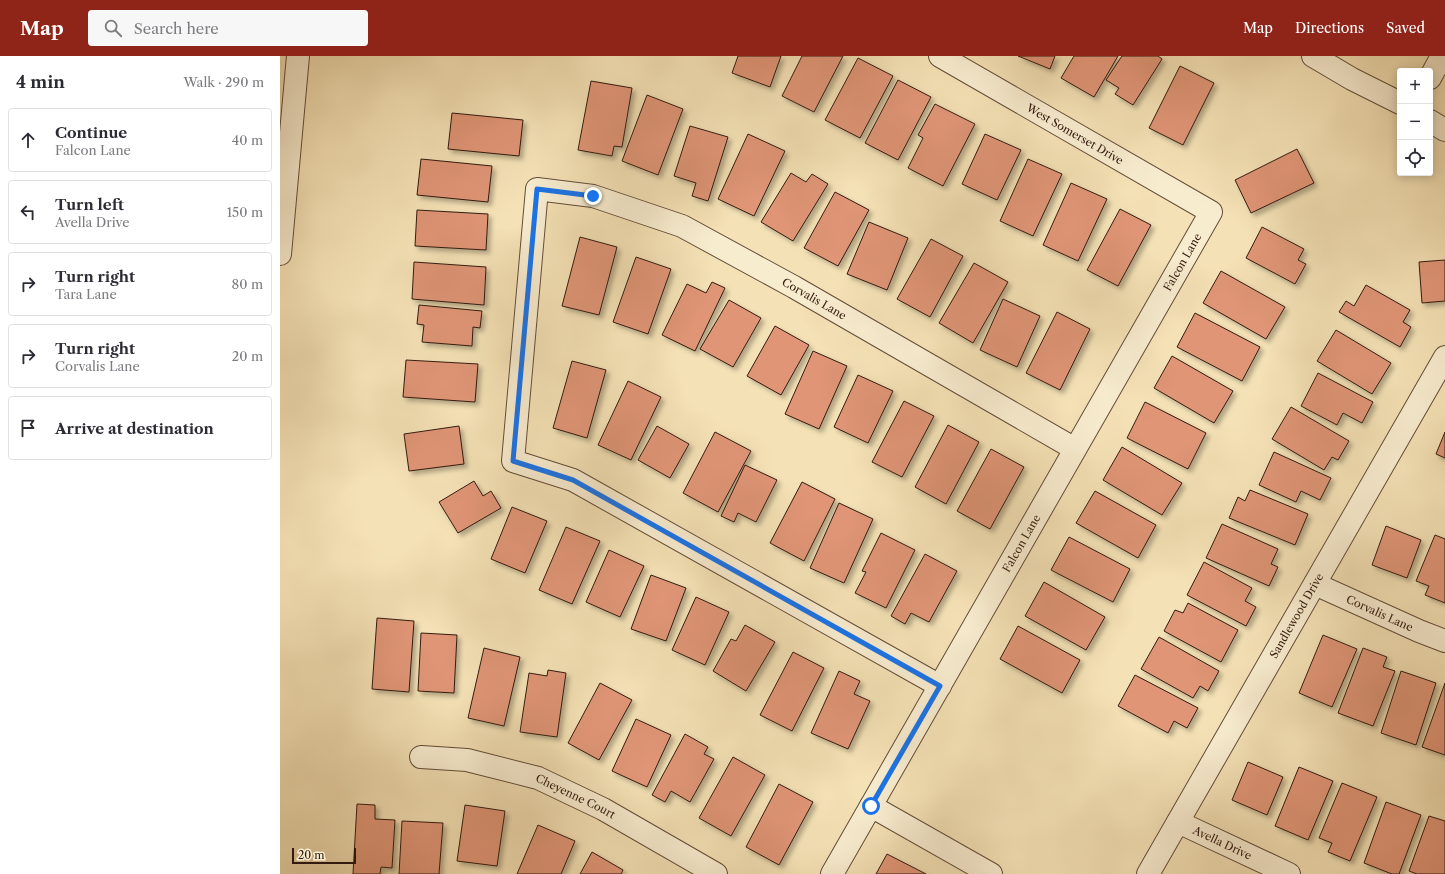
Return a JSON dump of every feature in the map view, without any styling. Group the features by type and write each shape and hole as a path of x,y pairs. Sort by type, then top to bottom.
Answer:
{"street":[{"path":"280,254 286,108 298,56"},
{"name":"West Somerset Drive","path":"940,56 1210,212"},
{"path":"1313,56 1352,79 1397,102"},
{"path":"1433,72 1442,56"},
{"path":"1433,123 1445,130"},
{"name":"Corvalis Lane","path":"940,686 573,480 513,461 537,189 593,196 682,226 794,287 1075,449"},
{"name":"Falcon Lane","path":"832,874 1210,212"},
{"name":"Sandlewood Drive","path":"1148,874 1445,357"},
{"name":"Corvalis Lane","path":"1315,584 1419,631 1445,641"},
{"name":"Cheyenne Court","path":"421,757 467,760 538,778 603,809 716,874"},
{"path":"871,806 991,874"},
{"name":"Avella Drive","path":"1178,822 1289,874"}],"building":[{"path":"738,56 781,56 770,87 732,73"},
{"path":"802,56 843,56 814,112 782,96"},
{"path":"1018,56 1055,56 1050,69"},
{"path":"1074,56 1118,56 1094,97 1061,78"},
{"path":"1122,56 1158,56 1162,59 1133,105 1115,94 1119,88 1106,80"},
{"path":"858,58 893,76 860,138 825,120"},
{"path":"1180,66 1214,83 1183,145 1149,128"},
{"path":"898,80 931,97 898,160 865,143"},
{"path":"591,81 632,88 622,147 614,146 612,156 578,150"},
{"path":"647,95 683,109 658,175 622,161"},
{"path":"935,104 975,124 943,186 908,168 923,138 918,135"},
{"path":"452,113 523,120 519,156 448,149"},
{"path":"690,126 728,137 708,201 692,196 696,183 674,176"},
{"path":"748,134 785,151 754,216 718,199"},
{"path":"985,134 1021,150 997,200 962,184"},
{"path":"1297,149 1314,183 1251,213 1235,180"},
{"path":"421,159 492,166 488,202 417,195"},
{"path":"1028,159 1062,174 1033,236 1000,221"},
{"path":"791,173 806,182 812,174 828,184 793,241 761,222"},
{"path":"1071,183 1107,199 1078,261 1043,245"},
{"path":"835,192 869,210 838,266 804,248"},
{"path":"1120,209 1151,225 1118,286 1087,270"},
{"path":"417,210 488,214 486,250 415,246"},
{"path":"869,222 908,238 887,290 847,274"},
{"path":"1262,227 1304,249 1298,260 1306,264 1295,284 1246,258"},
{"path":"580,237 617,247 599,315 562,306"},
{"path":"931,239 963,256 930,317 897,299"},
{"path":"636,257 671,269 648,334 613,322"},
{"path":"1445,260 1445,301 1422,303 1419,262"},
{"path":"414,262 486,267 484,305 412,299"},
{"path":"974,263 1008,282 973,343 939,323"},
{"path":"1221,271 1285,307 1266,339 1203,303"},
{"path":"712,282 725,288 695,351 662,335 687,284 706,293"},
{"path":"1366,285 1410,310 1403,322 1411,327 1400,347 1339,312 1346,301 1354,306"},
{"path":"1003,299 1040,316 1017,367 980,350"},
{"path":"729,300 761,318 733,367 700,349"},
{"path":"419,305 482,311 480,328 473,327 472,346 422,342 424,325 417,324"},
{"path":"1057,312 1090,329 1060,390 1026,373"},
{"path":"1195,313 1260,347 1242,381 1177,347"},
{"path":"775,326 809,345 781,395 747,376"},
{"path":"1336,330 1391,363 1372,394 1317,361"},
{"path":"813,351 847,366 819,429 785,414"},
{"path":"1172,356 1233,391 1214,423 1154,388"},
{"path":"406,360 478,364 475,402 403,397"},
{"path":"572,361 606,370 587,438 553,428"},
{"path":"1318,373 1373,402 1362,423 1343,413 1337,425 1301,406"},
{"path":"858,375 893,391 868,443 834,427"},
{"path":"628,381 661,397 631,460 598,445"},
{"path":"904,401 934,416 902,477 872,462"},
{"path":"1145,402 1206,433 1188,469 1127,438"},
{"path":"1291,407 1349,441 1338,460 1332,457 1324,470 1272,439"},
{"path":"948,425 979,442 946,504 915,487"},
{"path":"459,426 464,464 409,471 404,434"},
{"path":"657,426 689,444 670,478 638,460"},
{"path":"715,432 751,451 718,512 683,493"},
{"path":"1445,432 1445,458 1436,454"},
{"path":"1122,447 1182,483 1162,515 1103,480"},
{"path":"991,449 1024,467 990,529 957,511"},
{"path":"1274,452 1331,478 1320,500 1301,491 1296,502 1259,485"},
{"path":"745,465 777,480 756,522 738,513 734,522 721,516"},
{"path":"474,481 483,496 491,491 501,508 458,533 439,502"},
{"path":"802,482 835,499 804,561 770,543"},
{"path":"1250,490 1308,514 1295,545 1229,518 1238,497 1245,501"},
{"path":"1095,491 1156,525 1138,558 1076,523"},
{"path":"839,503 873,519 844,583 810,568"},
{"path":"512,507 547,521 525,573 491,559"},
{"path":"1222,524 1278,549 1271,564 1278,567 1269,586 1206,558"},
{"path":"1386,526 1421,540 1407,578 1372,565"},
{"path":"566,527 600,541 572,604 539,590"},
{"path":"881,533 915,550 886,608 855,593 866,572 862,571"},
{"path":"1435,535 1445,539 1445,603 1425,595 1429,586 1416,581"},
{"path":"1069,537 1130,569 1113,602 1051,570"},
{"path":"609,550 644,566 620,617 586,602"},
{"path":"925,554 957,571 929,622 911,613 905,624 891,616"},
{"path":"1204,562 1252,588 1245,601 1256,607 1246,626 1187,595"},
{"path":"651,575 686,588 666,641 631,629"},
{"path":"1044,582 1105,617 1086,650 1025,616"},
{"path":"696,597 729,612 705,665 672,650"},
{"path":"1188,603 1238,630 1221,662 1164,631 1175,610 1183,613"},
{"path":"377,618 414,621 409,692 372,689"},
{"path":"745,625 775,642 746,691 713,671 731,639 736,641"},
{"path":"1018,626 1080,660 1062,693 1000,659"},
{"path":"421,633 457,635 454,693 418,691"},
{"path":"1323,635 1357,649 1332,707 1299,693"},
{"path":"1159,637 1219,671 1208,691 1200,686 1193,698 1141,669"},
{"path":"484,648 520,657 504,726 468,718"},
{"path":"1363,648 1387,657 1383,667 1395,671 1373,726 1338,713"},
{"path":"793,652 824,668 792,731 760,715"},
{"path":"548,670 566,673 557,737 520,732 529,673 547,676"},
{"path":"839,671 860,681 854,694 870,701 848,749 811,733"},
{"path":"1401,671 1436,683 1416,745 1381,733"},
{"path":"1135,675 1198,708 1187,728 1174,721 1168,733 1118,706"},
{"path":"600,683 632,700 599,760 568,743"},
{"path":"1445,683 1445,755 1422,747"},
{"path":"636,719 671,735 647,787 612,771"},
{"path":"685,734 708,747 704,754 714,759 690,802 671,791 665,802 652,795"},
{"path":"733,757 765,775 731,836 699,818"},
{"path":"1248,762 1283,777 1267,815 1232,800"},
{"path":"1299,767 1333,781 1308,840 1275,826"},
{"path":"1342,783 1377,797 1350,861 1328,852 1332,843 1319,838"},
{"path":"779,784 813,802 779,865 746,847"},
{"path":"1386,802 1421,815 1399,874 1392,874 1364,863"},
{"path":"357,804 375,805 375,819 395,820 392,868 381,867 380,874 353,874"},
{"path":"465,805 505,811 497,866 457,861"},
{"path":"1429,816 1445,821 1445,874 1417,874 1409,871"},
{"path":"402,821 443,823 439,874 399,874"},
{"path":"538,825 575,841 561,874 517,874"},
{"path":"592,852 623,870 621,874 580,874"},
{"path":"887,854 926,874 876,874"}],"route":[{"path":"593,196 537,189 513,461 573,480 940,686 871,806"}]}
